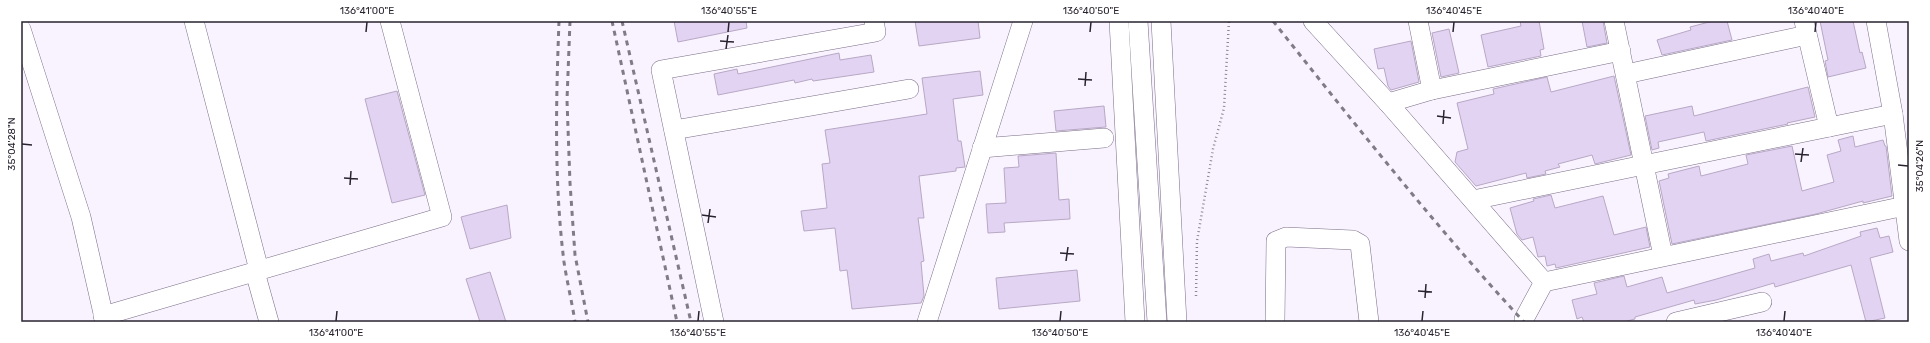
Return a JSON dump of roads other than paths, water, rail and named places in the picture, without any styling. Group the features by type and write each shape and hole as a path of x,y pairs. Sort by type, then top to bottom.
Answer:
{"street":[{"path":"194,21 269,322"},
{"path":"21,29 81,217 104,319 257,271 442,217 390,21"},
{"path":"714,322 661,70 876,32 874,21"},
{"path":"927,322 1023,21"},
{"path":"1119,21 1135,322"},
{"path":"1138,21 1157,322"},
{"path":"1161,21 1177,322"},
{"path":"1313,21 1329,30 1388,103 1544,282"},
{"path":"1418,21 1432,90"},
{"path":"1614,21 1663,256"},
{"path":"1876,21 1893,114 1909,241"},
{"path":"1626,74 1805,28 1829,127"},
{"path":"1388,103 1432,90 1620,51"},
{"path":"674,130 909,89"},
{"path":"1473,200 1893,114"},
{"path":"982,148 1104,138"},
{"path":"1524,319 1544,282 1905,206"},
{"path":"1276,322 1276,241 1286,238 1353,240 1360,244 1369,322"},
{"path":"1676,322 1719,317 1762,302"}],"railway":[{"path":"559,21 557,81 557,172 564,262 575,322"},
{"path":"570,21 567,100 570,183 575,255 588,322"},
{"path":"612,21 677,322"},
{"path":"622,21 691,322"},
{"path":"1273,21 1427,211 1524,322"}]}
